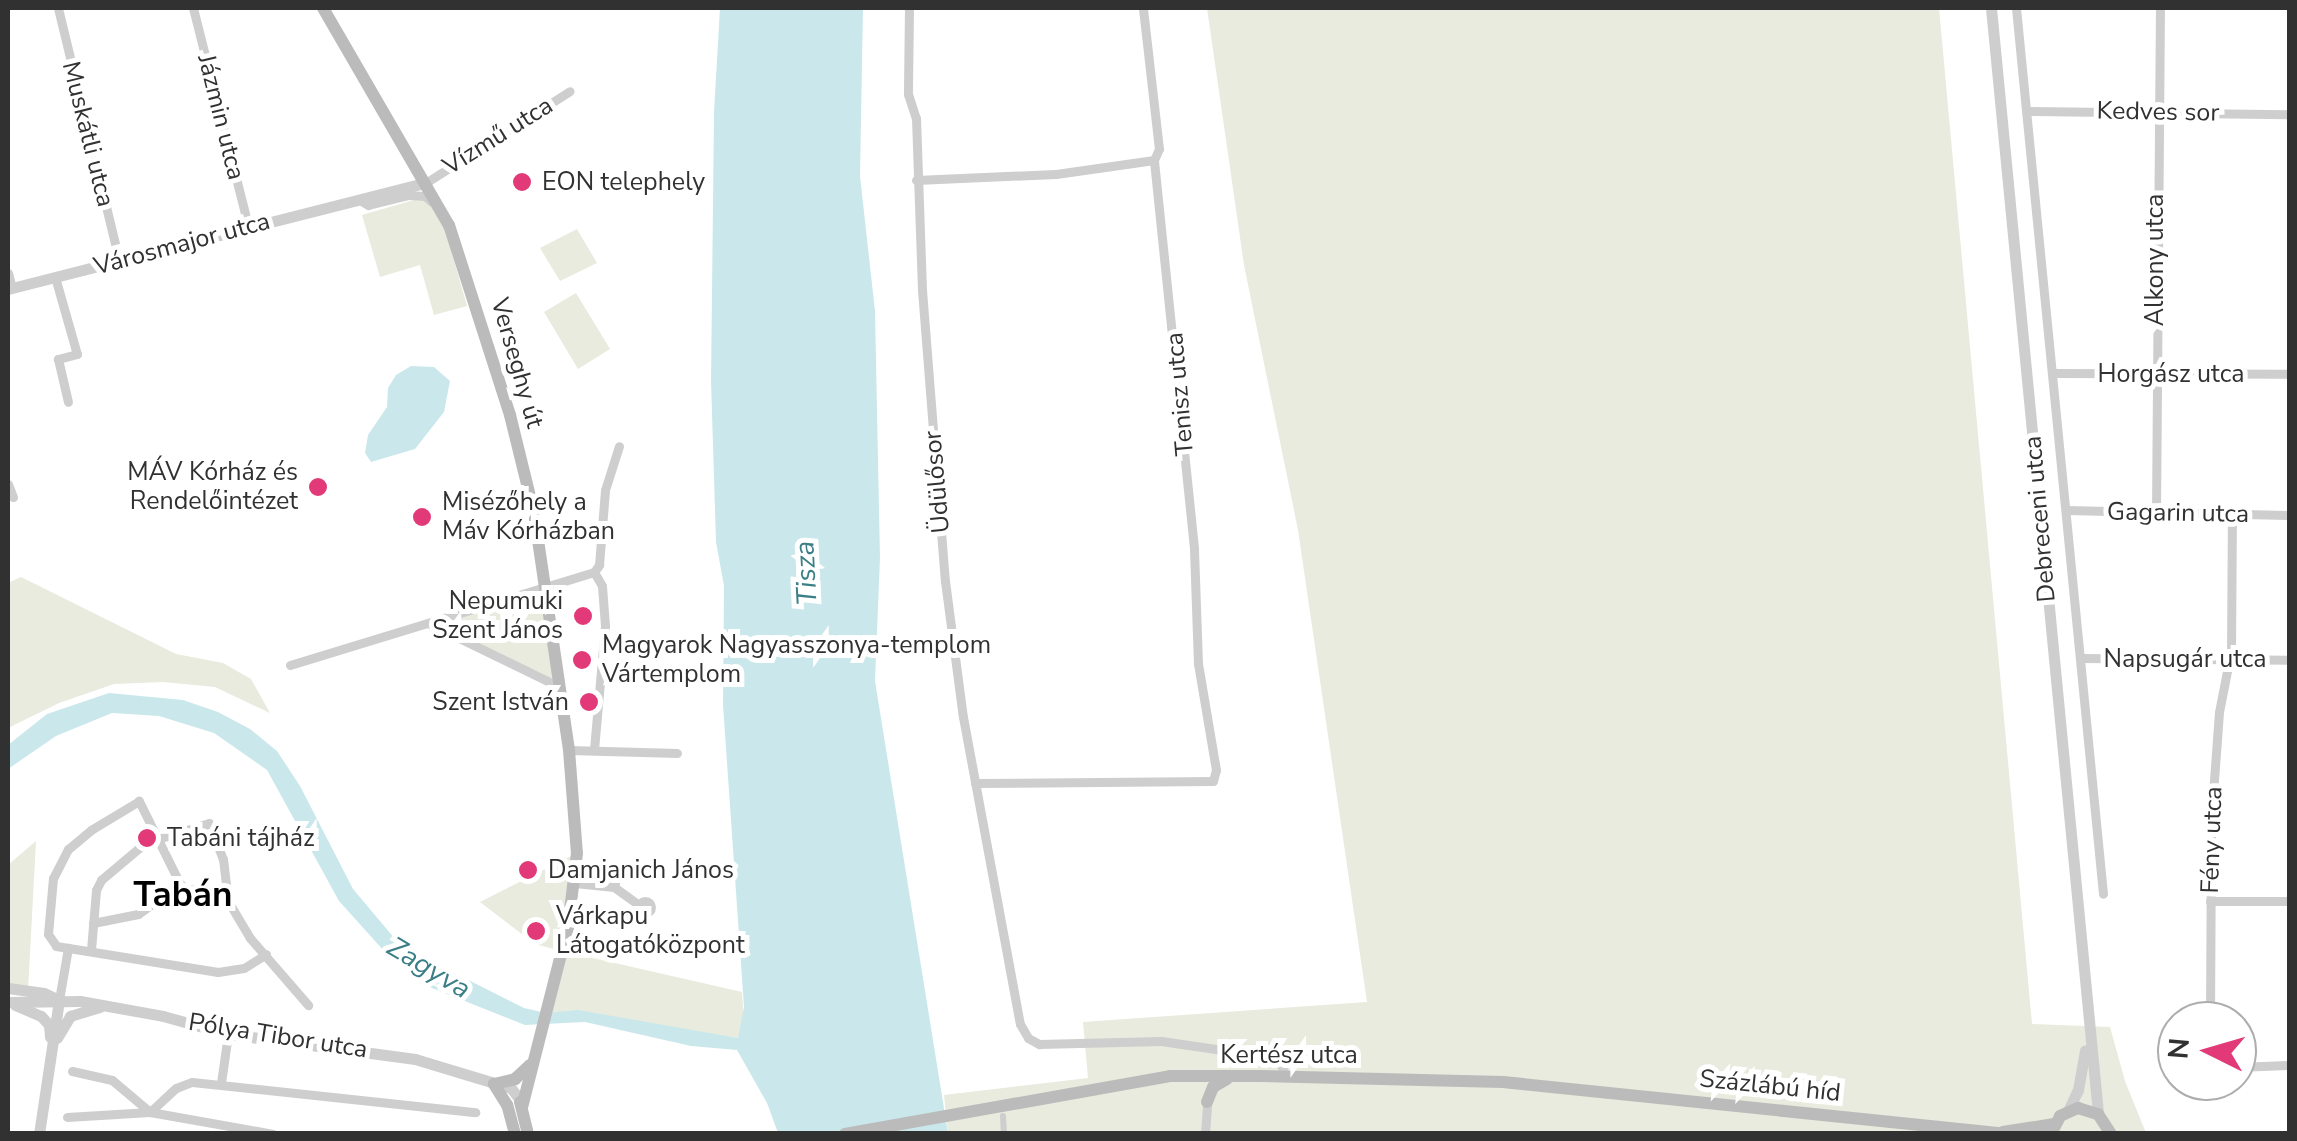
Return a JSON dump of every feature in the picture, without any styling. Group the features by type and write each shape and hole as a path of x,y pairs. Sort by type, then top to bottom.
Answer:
{"main road":[{"name":"Verseghy út","path":"323,8 443,212 463,258 510,415 548,587 571,766 577,852 562,951 519,1100 515,1134"},
{"path":"515,1134 507,1104 494,1084 515,1079 531,1063"},
{"name":"Kertész utca","path":"845,1134 998,1112 1176,1076 1503,1082 1589,1090"},
{"path":"1176,1076 1195,1086 1208,1102"},
{"path":"1208,1102 1213,1087 1240,1076"},
{"path":"1204,1078 1208,1102"},
{"name":"Százlábú híd","path":"1589,1090 1976,1131"},
{"path":"519,1100 528,1134"},
{"path":"1976,1131 2052,1129 2068,1111 2088,1109 2114,1132"}],"street":[{"name":"Muskátli utca","path":"58,8 119,260"},
{"name":"Jázmin utca","path":"193,8 248,226"},
{"name":"Üdülősor","path":"910,8 908,94 916,118 916,180 944,564 974,783 1018,1015 1028,1038 1046,1046 1114,1039 1161,1041 1277,1058 1286,1076"},
{"name":"Tenisz utca","path":"974,783 1213,781 1216,770 1198,664 1194,548 1154,160 1159,149 1143,8"},
{"name":"Debreceni utca","path":"1991,8 2088,1032"},
{"name":"Debreceni utca","path":"2016,8 2103,894"},
{"name":"Alkony utca","path":"2156,513 2156,112 2160,8"},
{"name":"Vízmű utca","path":"426,182 570,91"},
{"name":"Kedves sor","path":"2026,111 2290,114"},
{"path":"916,180 1056,174 1154,160"},
{"name":"Városmajor utca","path":"10,289 426,182"},
{"name":"Városmajor utca","path":"356,197 368,205 408,194 425,196 443,212"},
{"path":"8,273 10,289"},
{"path":"55,277 76,354 58,359 68,402"},
{"name":"Horgász utca","path":"2052,373 2290,374"},
{"path":"290,664 594,572 599,565 605,490 619,446"},
{"path":"8,484 12,497"},
{"name":"Gagarin utca","path":"2066,510 2290,515"},
{"path":"2230,660 2232,514"},
{"path":"594,572 602,586 605,626 594,749"},
{"path":"428,623 560,687"},
{"name":"Napsugár utca","path":"2080,658 2290,660"},
{"name":"Fény utca","path":"2210,1001 2215,754 2230,660"},
{"path":"569,750 677,753"},
{"path":"228,901 218,902 201,888 187,890 180,884 140,801 91,830 68,849 54,878 48,934 56,946 218,972 244,968 266,954"},
{"path":"91,950 96,890 101,880 159,836 209,824 224,859 228,901 308,1005"},
{"path":"614,887 618,871 627,868"},
{"path":"575,882 614,887 639,905"},
{"path":"93,922 138,914 180,884"},
{"path":"2210,901 2290,901"},
{"path":"39,1134 68,948"},
{"path":"8,988 44,993 60,1000"},
{"path":"8,1002 60,1000"},
{"name":"Pólya Tibor utca","path":"60,1000 108,1006 228,1034 415,1059 494,1084 519,1100"},
{"path":"8,1002 41,1016 48,1025 52,1051"},
{"path":"52,1051 70,1016 108,1006"},
{"path":"2068,1111 2078,1090 2088,1032"},
{"path":"2088,1032 2098,1114"},
{"path":"221,1084 228,1034"},
{"path":"2257,1066 2290,1065"},
{"path":"72,1071 112,1080 150,1112"},
{"path":"150,1112 176,1088 192,1082 474,1112"},
{"path":"1205,1134 1208,1102"},
{"path":"67,1117 150,1112 273,1134"},
{"path":"998,1112 1004,1134"}],"shaded area":[{"path":"1207,8 1939,8 2032,1024 2110,1027 2125,1081 2146,1133 948,1134 944,1095 1088,1078 1083,1022 1367,1002 1298,530 1244,265"},
{"path":"414,200 426,201 441,215 467,306 434,315 420,265 380,277 362,215"},
{"path":"577,229 597,263 560,281 540,248"},
{"path":"576,293 610,349 578,369 544,312"},
{"path":"21,577 176,654 223,663 251,679 270,713 215,687 163,682 114,684 59,703 8,728 8,583"},
{"path":"547,587 560,687 429,623"},
{"path":"36,841 28,990 8,988 8,865"},
{"path":"577,853 562,951 742,992 744,1019 738,1038 546,1013 561,951 535,944 480,902"}],"water":[{"path":"720,8 863,8 860,176 875,311 880,558 875,681 948,1133 778,1133 767,1103 737,1050 691,1046 585,1022 525,1025 432,988 393,961 339,901 267,770 214,733 159,716 112,713 56,736 8,769 8,745 47,714 109,693 183,700 218,712 250,729 277,751 300,786 353,889 401,946 524,1008 546,1013 578,1010 738,1038 744,1007 723,705 724,586 716,542 711,381 714,112"},
{"path":"411,366 434,367 450,381 444,412 415,449 371,462 365,453 368,435 387,407 388,388 396,375"}],"place":[{"name":"EON telephely","path":"522,182"},
{"name":"MÁV Kórház és Rendelőintézet","path":"318,487"},
{"name":"Misézőhely a Máv Kórházban","path":"422,517"},
{"name":"Nepumuki Szent János","path":"583,616"},
{"name":"Magyarok Nagyasszonya-templom Vártemplom","path":"582,660"},
{"name":"Szent István","path":"589,702"},
{"name":"Tabáni tájház","path":"147,838"},
{"name":"Damjanich János","path":"528,870"},
{"name":"Várkapu Látogatóközpont","path":"536,931"}],"district":[{"name":"Tabán","path":"183,895"}],"water label":[{"name":"Tisza","path":"806,573"},
{"name":"Zagyva","path":"429,968"}]}
